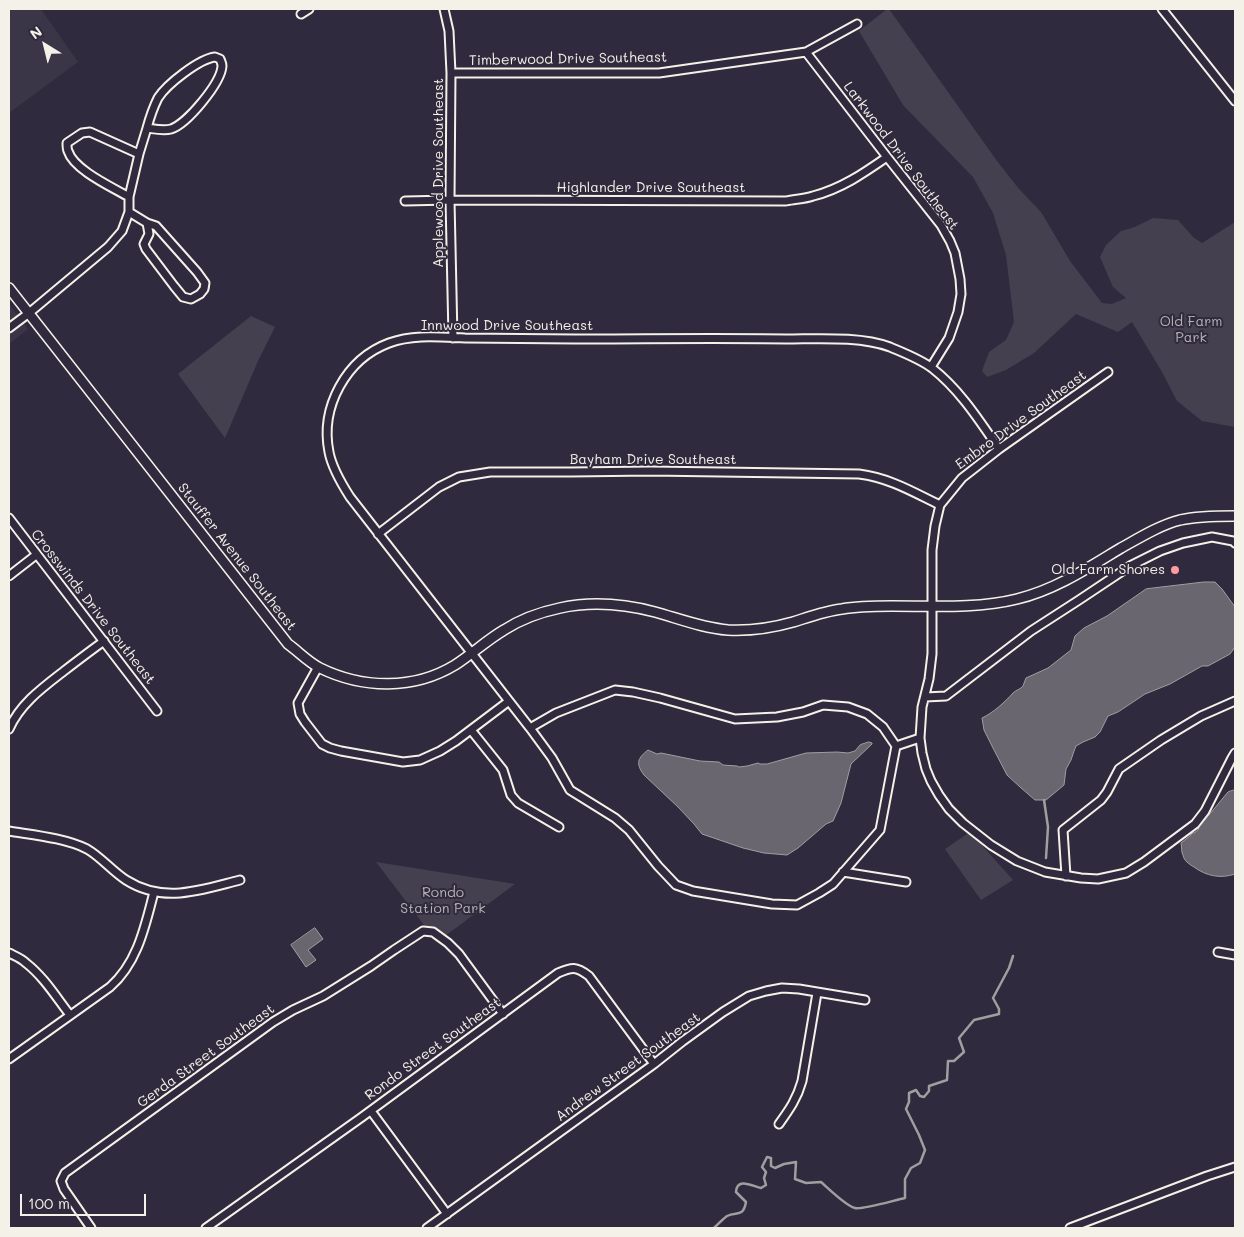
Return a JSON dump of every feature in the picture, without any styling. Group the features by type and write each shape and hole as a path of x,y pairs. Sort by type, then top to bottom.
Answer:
{"street":[{"path":"301,14 309,9"},
{"name":"Applewood Drive Southeast","path":"444,9 449,31 451,73 450,200 453,338"},
{"path":"1162,9 1235,101"},
{"name":"Timberwood Drive Southeast","path":"451,73 659,73 806,52 857,24"},
{"name":"Larkwood Drive Southeast","path":"806,52 941,225 955,253 961,294 958,312 949,338 931,367"},
{"path":"9,328 108,247 122,231 128,212 129,197 138,154 153,109 160,96 177,78 194,66 215,56 220,59 222,64 221,72 216,83 188,117 178,126 169,129 148,128"},
{"path":"129,197 83,171 67,150 67,143 82,133 90,132 138,154"},
{"name":"Highlander Drive Southeast","path":"405,201 786,201 813,196 841,186 887,157"},
{"path":"128,212 156,226 197,272 204,283 204,289 200,294 191,299 183,297 146,249 144,244 149,234 147,223"},
{"name":"Stauffer Avenue Southeast","path":"9,288 288,644 318,667 362,682 392,685 419,681 455,665 503,630 522,620 548,611 577,605 604,604 625,606 708,628 738,630 768,628 842,608 870,606 956,606 990,604 1017,599 1047,589 1144,535 1178,521 1215,516 1235,516"},
{"name":"Innwood Drive Southeast","path":"896,746 880,830 833,884 819,893 796,905 772,904 693,892 676,885 629,830 615,818 570,790 552,758 509,700 350,497 339,481 329,452 327,422 329,410 335,394 349,372 359,362 374,351 390,343 418,337 853,340 888,346 931,367 965,401 999,449"},
{"name":"Embro Drive Southeast","path":"1108,372 999,449 962,478 940,506 932,550 932,654 929,679 922,707 920,738 922,753 931,781 939,795 963,823 991,845 1017,861 1044,872 1098,879 1126,873 1195,824 1205,811 1235,753"},
{"name":"Bayham Drive Southeast","path":"378,534 439,487 459,477 490,472 652,471 859,474 879,477 896,483 940,506"},
{"name":"Crosswinds Drive Southeast","path":"9,518 158,711"},
{"path":"925,697 946,696 1031,631 1130,566 1160,551 1183,543 1212,538 1235,542"},
{"path":"9,576 36,555"},
{"path":"9,730 22,707 30,698 104,641"},
{"path":"318,667 298,702 300,714 322,744 341,751 403,762 425,759 440,751 471,730 509,700"},
{"path":"530,728 556,714 615,690 660,698 735,719 777,718 823,705 848,707 867,714 883,727 896,746 920,738"},
{"path":"1066,876 1063,830 1101,800 1108,792 1119,768 1201,716 1235,701"},
{"path":"471,730 504,770 511,795 518,803 560,827"},
{"path":"9,831 76,845 92,853 126,880 154,892 168,894 194,892 240,880"},
{"path":"843,872 906,882"},
{"path":"9,1059 116,982 129,965 140,944 154,892"},
{"name":"Gerda Street Southeast","path":"91,1228 64,1189 62,1181 65,1173 272,1022 329,992 424,931 433,932 459,954 504,1014"},
{"path":"1218,952 1235,955"},
{"path":"9,953 23,960 36,972 70,1015"},
{"name":"Rondo Street Southeast","path":"206,1228 504,1014 558,973 570,968 580,969 589,976 654,1064"},
{"name":"Andrew Street Southeast","path":"427,1228 723,1012 749,996 782,988 865,1000"},
{"path":"779,1124 793,1104 800,1087 817,993"},
{"path":"370,1110 447,1214"},
{"path":"1070,1228 1235,1167"}],"shaded area":[{"path":"9,9 41,9 78,62 9,113"},
{"path":"9,304 28,329 9,344"},
{"path":"1215,582 1235,607 1235,647 1230,654 1208,666 1202,666 1170,684 1145,694 1118,712 1108,716 1100,732 1095,737 1076,746 1066,769 1064,785 1046,800 1035,800 1007,775 984,730 982,718 995,710 1022,687 1026,678 1048,668 1071,650 1075,636 1084,628 1107,616 1146,589"},
{"path":"869,742 872,744 851,764 841,803 833,821 826,824 787,855 764,853 743,848 702,834 678,807 644,775 639,767 640,758 648,750 657,754 661,753 700,761 719,762 723,765 739,767 758,763 767,764 806,753 848,753 855,751 860,745"},
{"path":"1235,790 1235,874 1219,876 1209,874 1186,861 1181,843 1191,833 1198,830 1228,792"},
{"path":"315,928 323,939 308,950 316,960 306,967 291,945"}],"green space":[{"name":"Old Farm Park","path":"889,9 997,161 1019,189 1041,212 1070,261 1102,303 1112,304 1126,298 1113,287 1100,257 1106,245 1121,231 1135,227 1153,218 1178,220 1193,237 1202,243 1235,222 1235,427 1202,421 1177,401 1132,322 1118,332 1076,314 1034,353 1006,370 987,377 982,371 989,352 1006,340 1014,322 1006,255 993,213 973,177 903,105 859,31"},
{"path":"251,316 275,327 258,361 225,438 178,374"},
{"path":"970,832 1013,880 981,900 945,849"},
{"name":"Rondo Station Park","path":"376,862 515,884 437,942"}],"waterway":[{"path":"1044,800 1048,827 1046,858"},
{"path":"714,1228 727,1216 739,1213 745,1207 746,1202 736,1192 739,1185 746,1184 761,1188 766,1185 764,1178 766,1172 762,1167 767,1157 771,1158 771,1166 775,1168 796,1162 795,1179 806,1183 821,1182 851,1207 872,1206 905,1198 905,1179 911,1168 920,1163 925,1150 906,1109 909,1102 909,1093 916,1090 920,1096 924,1097 929,1091 929,1086 947,1080 948,1061 954,1061 964,1052 959,1038 974,1020 999,1014 999,1009 993,998 1009,968 1013,956"}],"place":[{"name":"Old Farm Shores","path":"1175,570"}]}
